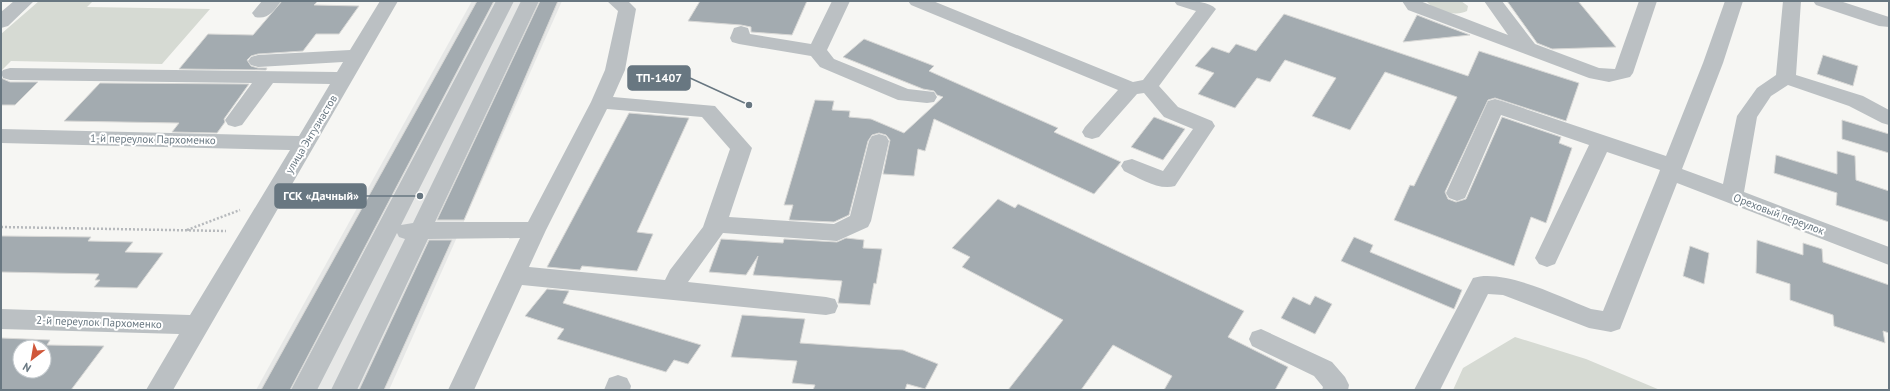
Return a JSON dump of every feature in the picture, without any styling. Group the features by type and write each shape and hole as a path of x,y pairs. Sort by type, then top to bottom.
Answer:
{"street":[{"path":"1,22 25,1"},
{"name":"улица Энтузиастов","path":"159,390 389,1"},
{"path":"304,390 505,1"},
{"path":"344,390 530,1"},
{"path":"462,390 535,230 601,102 615,70 627,9 616,1"},
{"path":"817,51 841,1"},
{"path":"917,1 945,6 1140,87 1171,112 1205,126 1167,181 1132,166"},
{"path":"1092,132 1140,87 1207,9 1183,1"},
{"path":"1411,1 1414,6 1529,50 1596,74 1617,76 1623,73 1648,1"},
{"path":"1493,1 1529,50"},
{"path":"1427,390 1481,284 1505,286 1589,318 1612,322 1712,63 1734,1"},
{"path":"1786,78 1792,1"},
{"path":"1822,1 1886,22"},
{"path":"741,32 738,38 817,51 827,63 834,66 905,95 927,97"},
{"path":"235,120 262,69 282,62 356,56"},
{"path":"10,74 262,69 343,78"},
{"path":"1786,78 1856,101 1889,118"},
{"path":"1732,195 1747,116 1764,92 1786,78"},
{"path":"601,102 708,111 741,148 713,230 678,276 673,290"},
{"name":"Ореховый переулок","path":"1457,193 1494,106 1601,141 1732,195 1889,256"},
{"name":"1-й переулок Пархоменко","path":"1,136 305,143"},
{"path":"715,224 837,232 843,230 860,221 879,141"},
{"path":"1547,258 1601,141"},
{"path":"386,231 535,230"},
{"path":"514,275 826,306"},
{"name":"2-й переулок Пархоменко","path":"1,319 197,325"},
{"path":"1261,339 1323,369 1336,385 1335,390"}],"path":[{"path":"178,231 193,229 231,212 271,201"},
{"path":"1,227 252,232"}],"shaded area":[{"path":"39,1 93,1 87,7 210,9 162,64 11,61 1,71 1,34"},
{"path":"472,1 562,1 389,390 256,390"},
{"path":"1426,1 1461,1 1468,6 1467,11 1462,13 1451,13 1434,8"},
{"path":"1515,337 1586,359 1660,390 1453,390 1463,368"}],"building":[{"path":"282,1 318,1 314,5 359,6 339,34 316,34 303,51 258,54 251,56 247,60 251,66 267,68 266,70 179,69 208,34 253,35"},
{"path":"477,1 494,1 290,390 261,390"},
{"path":"540,1 558,1 464,220 437,220"},
{"path":"700,1 807,1 792,35 751,32 751,27 741,25 688,21"},
{"path":"1507,1 1578,1 1616,47 1552,49 1537,43"},
{"path":"1284,14 1468,76 1479,51 1579,83 1566,121 1495,98 1488,100 1445,192 1448,199 1456,202 1466,199 1502,117 1561,137 1559,143 1572,148 1546,223 1531,217 1514,266 1394,220 1410,185 1414,186 1457,97 1385,72 1350,130 1312,116 1336,78 1285,60 1270,82 1257,78 1235,108 1198,94 1214,73 1195,66 1212,47 1229,53 1236,44 1256,51"},
{"path":"1417,15 1435,22 1470,35 1403,42"},
{"path":"864,39 934,66 929,71 1058,128 1054,132 1121,162 1094,194 934,119 925,151 918,149 914,176 883,174 890,140 886,135 879,133 872,135 868,141 849,215 834,222 789,220 793,205 784,205 815,100 834,101 832,110 850,111 849,117 871,119 904,133 943,97 937,95 934,91 923,89 843,57"},
{"path":"1823,55 1858,66 1853,86 1817,74"},
{"path":"1,78 10,82 38,82 15,105 1,105"},
{"path":"100,83 249,84 224,119 225,122 217,133 172,132 179,123 64,121"},
{"path":"629,113 689,118 637,232 653,234 637,271 582,266 580,270 547,267"},
{"path":"1154,117 1185,129 1163,160 1131,147"},
{"path":"1842,120 1889,134 1889,153 1842,139"},
{"path":"1837,151 1855,156 1856,180 1889,191 1889,222 1836,205 1837,193 1774,173 1776,155 1837,174"},
{"path":"998,199 1015,208 1018,204 1244,311 1228,337 1288,367 1275,390 1164,390 1172,376 1113,345 1081,390 1008,390 1063,320 962,267 970,257 952,248"},
{"path":"1,236 91,237 88,241 133,242 125,252 163,253 137,288 94,287 100,280 95,280 99,274 1,272"},
{"path":"1354,237 1373,245 1370,252 1462,290 1454,309 1341,261"},
{"path":"846,238 864,240 863,248 882,249 876,284 874,283 870,305 838,303 842,281 753,275 758,256 746,275 709,272 721,239 783,243 784,239 837,242"},
{"path":"429,240 452,240 384,390 359,390"},
{"path":"1757,240 1803,255 1803,243 1822,249 1823,262 1889,285 1889,333 1883,331 1885,343 1834,326 1833,315 1790,300 1790,284 1756,273"},
{"path":"1690,246 1709,253 1704,284 1683,276"},
{"path":"547,289 569,291 563,303 701,345 688,364 674,360 666,372 557,339 564,329 525,316"},
{"path":"1315,296 1332,304 1315,334 1281,318 1293,297 1310,305"},
{"path":"742,315 805,319 800,343 903,350 938,364 925,389 907,384 905,390 813,390 815,385 792,383 797,361 731,357"},
{"path":"1,338 26,339 12,339 12,379 52,379 52,345 104,346 71,390 1,390"}],"place":[{"name":"ТП-1407","path":"749,105"},
{"name":"ГСК «Дачный»","path":"420,196"}]}
